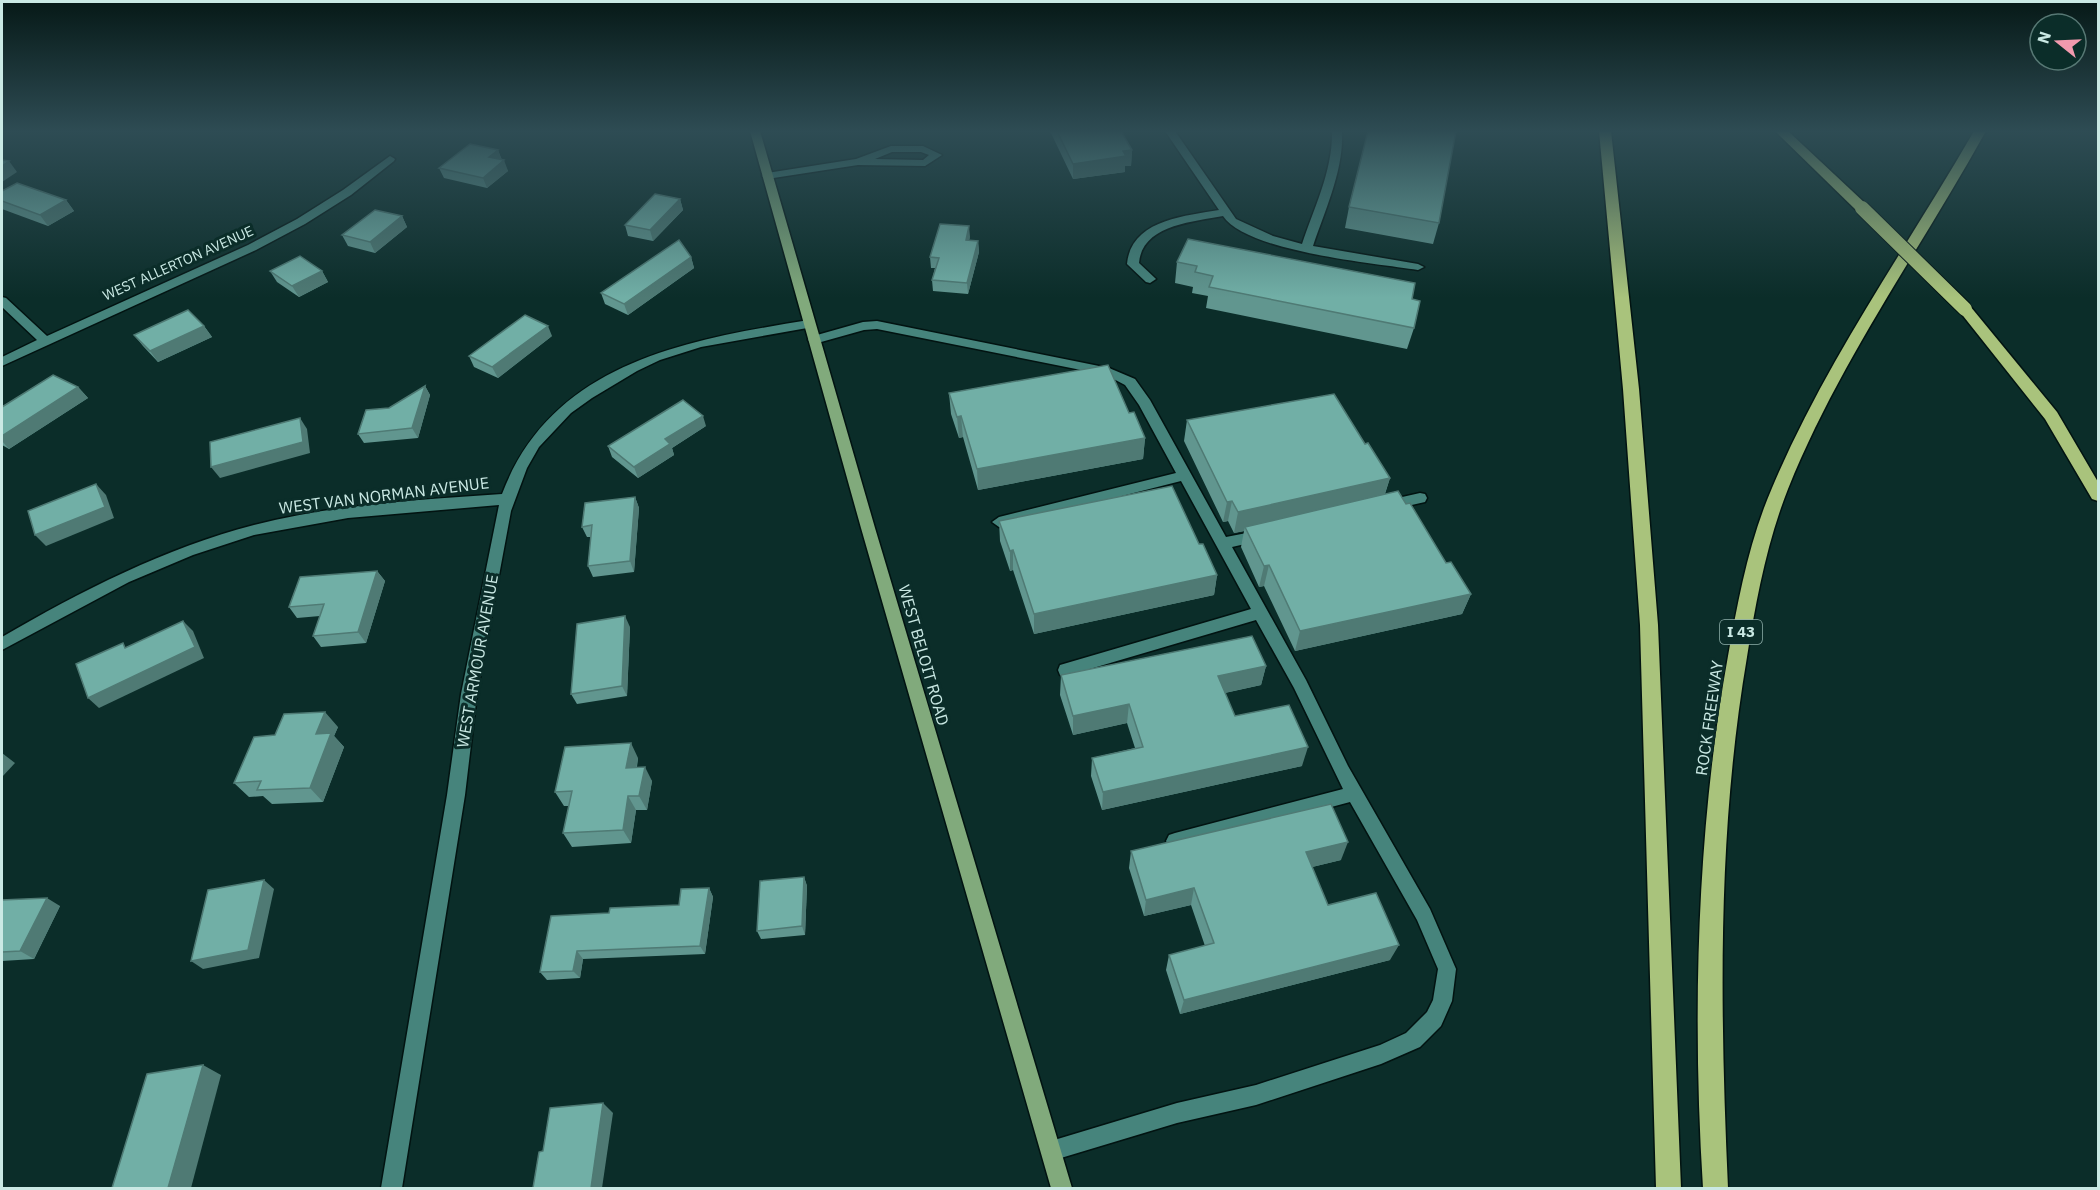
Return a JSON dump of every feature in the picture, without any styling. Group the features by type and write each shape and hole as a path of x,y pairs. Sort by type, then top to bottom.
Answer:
{"highway":[{"path":"1611,187 1632,394 1644,547 1654,752 1669,1188"},
{"path":"1839,187 1965,309 2051,416 2098,495"},
{"name":"ROCK FREEWAY","path":"1715,1188 1710,952 1716,828 1723,744 1756,564 1779,491 1816,410 1841,362 1947,187"}],"main road":[{"name":"WEST BELOIT ROAD","path":"770,187 1062,1188"}],"street":[{"name":"WEST ALLERTON AVENUE","path":"2,362 44,340 256,245 354,187"},
{"path":"1208,187 1241,229 1254,235 1418,267"},
{"path":"1307,247 1326,187"},
{"path":"1150,279 1133,264 1131,254 1136,243 1155,229 1182,220 1226,212"},
{"path":"2,301 44,340"},
{"name":"WEST ARMOUR AVENUE","path":"391,1188 456,795 469,694 507,499 512,484 537,441 566,411 614,378 640,364 699,343 877,325 1120,375 1136,389 1355,793 1424,915 1447,969 1442,1001 1434,1019 1413,1040 1381,1054 1256,1095 1177,1113 1051,1151"},
{"path":"999,522 1183,476"},
{"path":"1373,509 1420,498"},
{"name":"WEST VAN NORMAN AVENUE","path":"2,644 54,613 112,584 164,561 232,537 266,528 338,515 507,499"},
{"path":"1221,544 1280,531"},
{"path":"1066,670 1259,614"},
{"path":"1162,845 1355,793"}],"building":[{"path":"10,187 27,187 66,200 40,215 2,201 2,191"},
{"path":"1354,187 1446,187 1439,223 1349,207"},
{"path":"655,194 680,199 650,230 625,225"},
{"path":"375,210 402,216 370,242 342,235"},
{"path":"940,224 969,226 966,240 978,241 967,283 932,280 939,258 930,257"},
{"path":"1188,239 1415,283 1412,299 1420,301 1414,328 1209,287 1213,276 1195,272 1197,266 1177,262"},
{"path":"679,240 691,257 624,304 601,293"},
{"path":"300,256 322,271 292,286 270,271"},
{"path":"188,310 204,326 150,351 134,335"},
{"path":"525,315 548,326 492,367 469,356"},
{"path":"1108,365 1129,413 1134,412 1145,438 977,469 961,416 957,417 949,393"},
{"path":"53,375 78,387 2,436 2,407"},
{"path":"425,386 412,428 358,434 366,410 389,408"},
{"path":"1334,394 1365,444 1368,443 1390,478 1238,512 1232,501 1227,502 1187,420"},
{"path":"683,400 703,416 665,439 670,444 634,467 608,446"},
{"path":"300,418 303,442 211,467 210,442"},
{"path":"96,484 105,507 35,535 28,511"},
{"path":"1172,486 1199,544 1203,544 1217,575 1034,614 1013,550 1010,551 999,521"},
{"path":"1398,491 1406,504 1410,503 1446,563 1451,562 1471,594 1300,631 1269,565 1264,566 1245,527"},
{"path":"635,497 630,561 588,566 592,525 582,527 585,503"},
{"path":"377,571 358,632 313,636 324,604 289,607 300,577"},
{"path":"625,616 622,686 571,694 577,624"},
{"path":"183,621 195,647 88,698 76,664 123,643 125,648"},
{"path":"1252,636 1266,666 1218,676 1235,716 1289,705 1308,747 1103,792 1092,758 1143,747 1129,704 1073,716 1061,675"},
{"path":"325,712 316,734 331,733 310,788 257,790 261,781 234,783 254,737 275,735 284,714"},
{"path":"631,743 626,768 645,767 639,796 628,796 623,830 563,833 572,791 555,792 565,747"},
{"path":"1331,804 1348,842 1306,852 1328,905 1376,893 1399,945 1184,1000 1169,955 1214,943 1194,888 1146,900 1131,851"},
{"path":"804,877 802,926 757,931 760,881"},
{"path":"264,880 248,950 191,961 208,890"},
{"path":"709,888 700,946 577,951 573,971 540,972 551,916 609,913 610,908 679,905 681,889"},
{"path":"47,898 20,951 2,952 2,900"},
{"path":"203,1065 168,1188 112,1188 147,1074"},
{"path":"603,1103 591,1188 533,1188 539,1152 543,1151 550,1108"}]}
